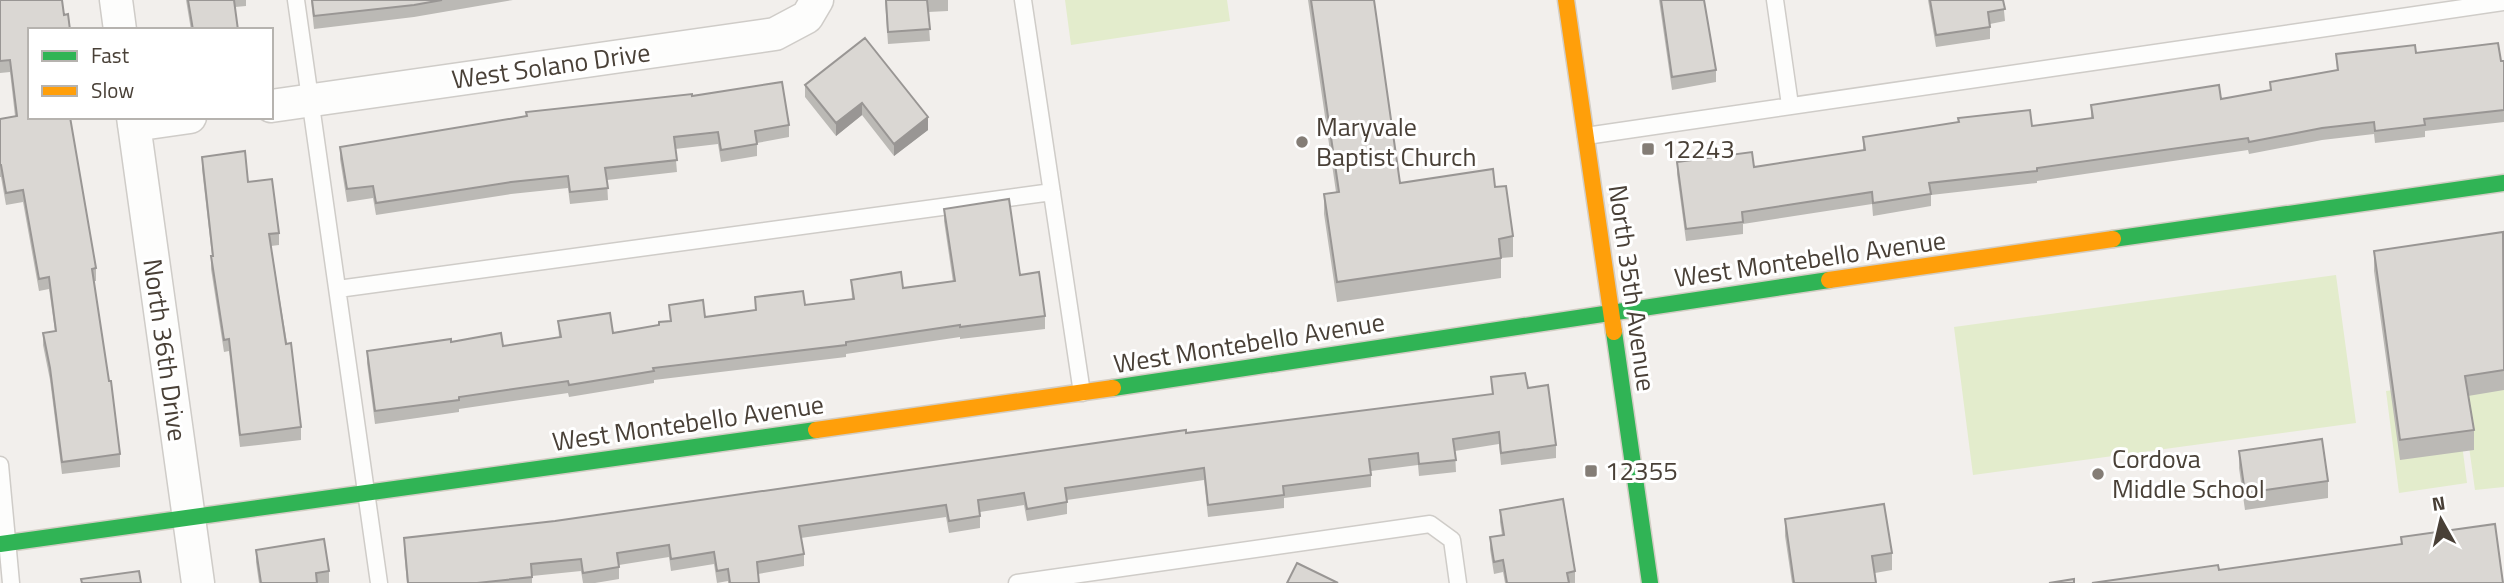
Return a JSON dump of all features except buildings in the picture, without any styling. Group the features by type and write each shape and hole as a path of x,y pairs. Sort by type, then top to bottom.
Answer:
{"street":[{"path":"116,0 120,28"},
{"name":"West Solano Drive","path":"273,106 775,34 807,17 817,0"},
{"name":"North 35th Avenue","path":"1566,0 1650,583"},
{"path":"133,121 162,119"},
{"name":"North 36th Drive","path":"133,121 198,583"},
{"name":"West Montebello Avenue","path":"4,544 1082,393 1611,312 2504,183"}],"lane":[{"path":"296,0 379,583"},
{"path":"1023,0 1082,393"},
{"path":"1775,0 1790,105"},
{"path":"1586,136 2504,2"},
{"path":"338,289 1052,192"},
{"path":"0,465 4,544 11,583"},
{"path":"1017,583 1430,524 1452,540 1458,583"}],"green space":[{"path":"1065,0 1227,0 1230,21 1071,45"},
{"path":"2336,275 2356,423 1973,475 1954,327"},
{"path":"2454,382 2467,483 2399,493 2386,391"},
{"path":"2504,383 2504,487 2475,490 2461,389"}],"traffic: fast":[{"path":"2113,239 2504,183"},
{"path":"1113,388 1829,280"},
{"path":"1614,332 1650,583"},
{"path":"0,544 816,430"}],"traffic: slow":[{"path":"1566,0 1614,332"},
{"path":"1829,280 2113,239"},
{"path":"816,430 1113,388"}],"place":[{"name":"Maryvale Baptist Church","path":"1302,142"},
{"name":"12243","path":"1648,149"},
{"name":"12355","path":"1591,471"},
{"name":"Cordova Middle School","path":"2098,474"}]}
